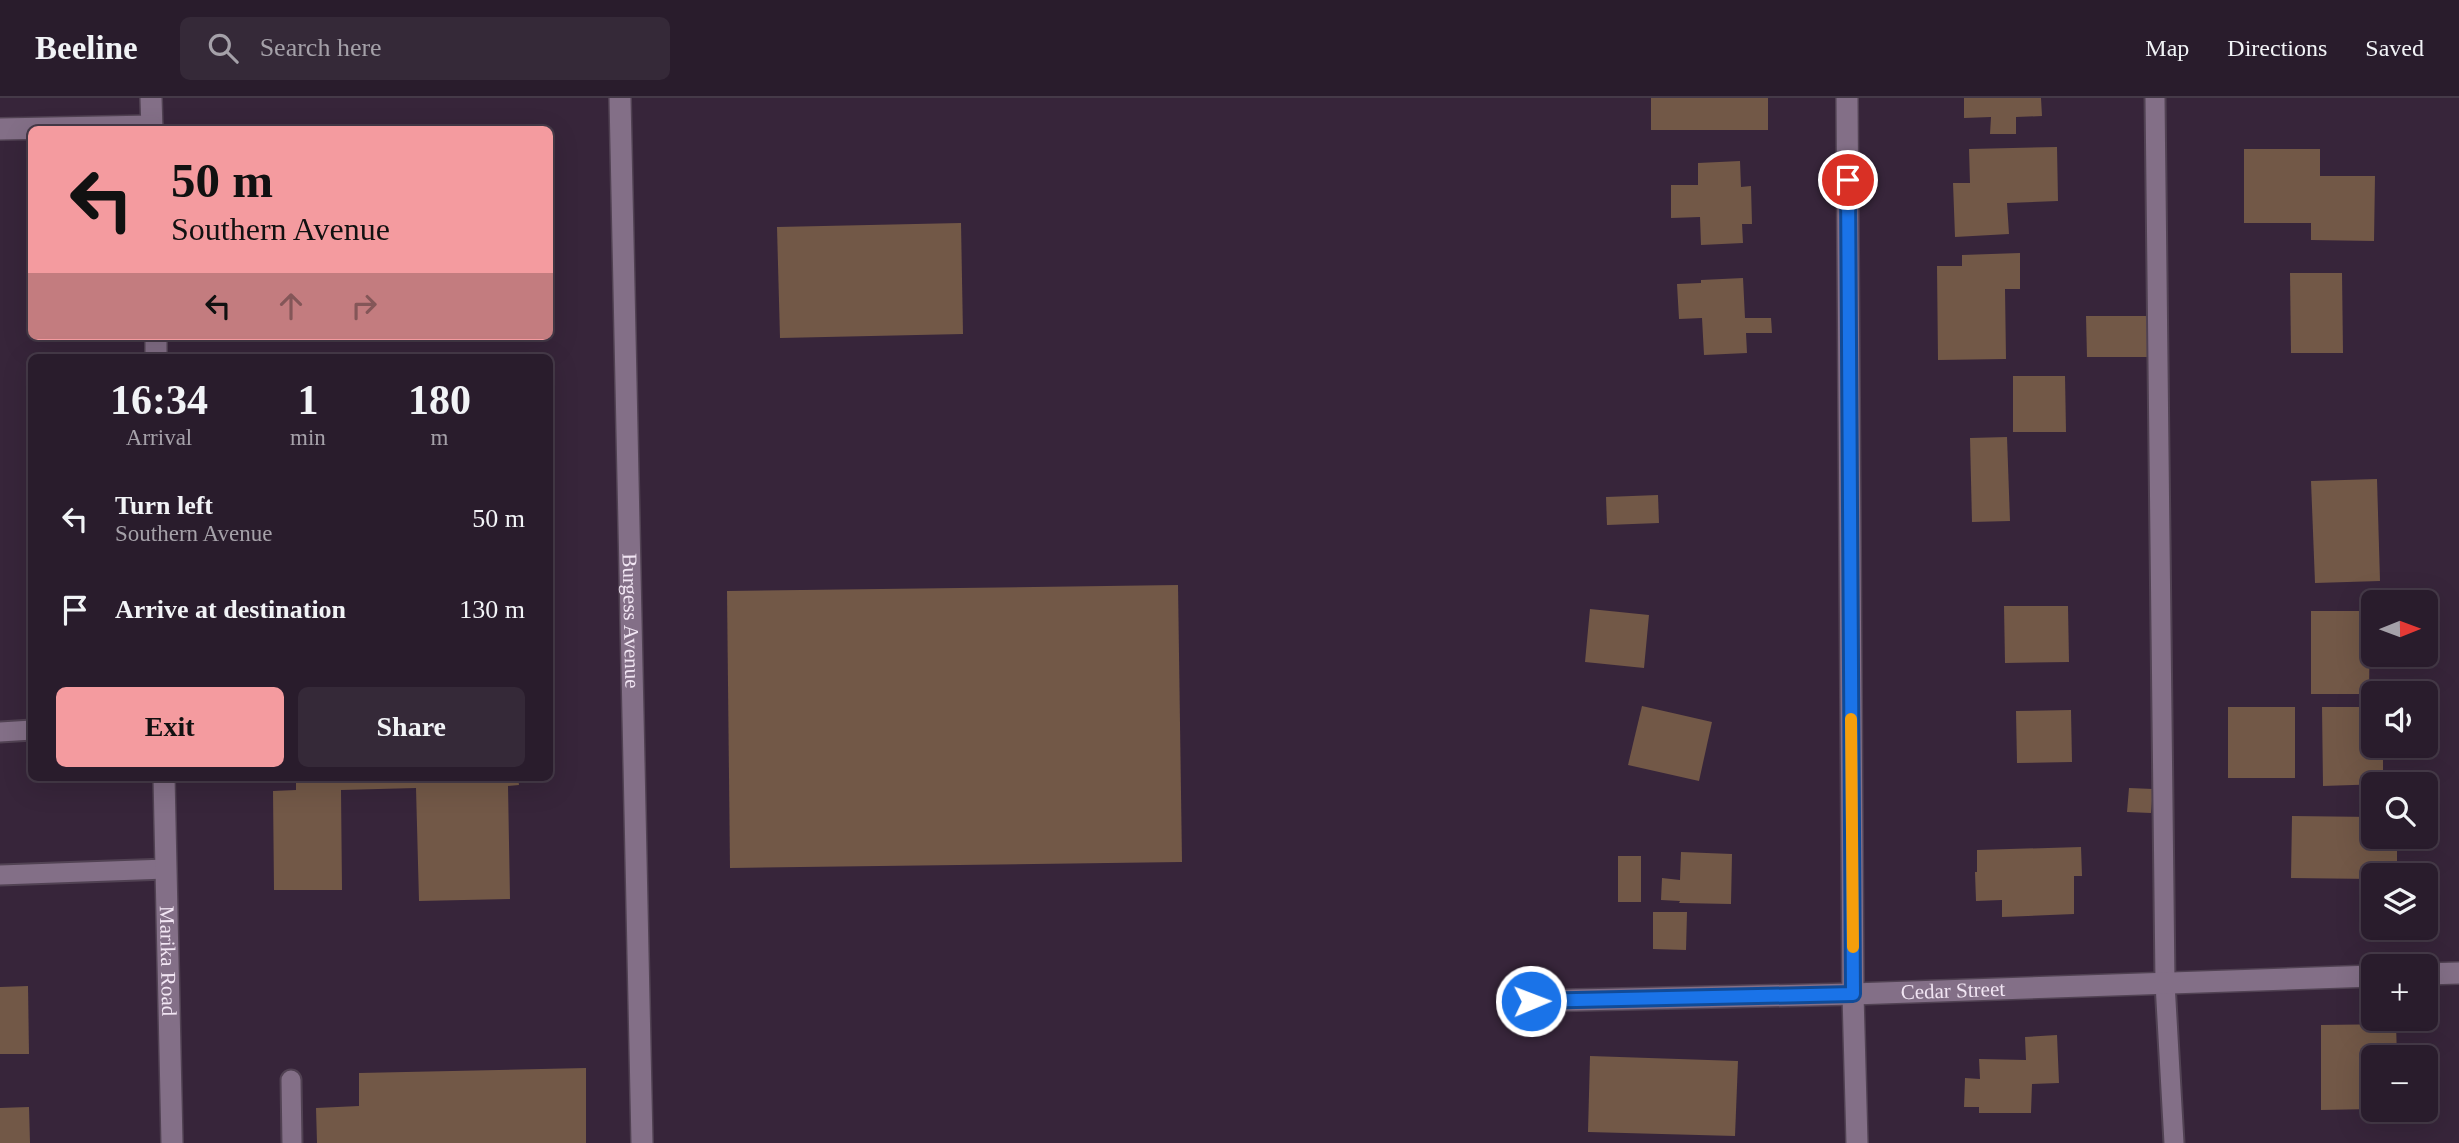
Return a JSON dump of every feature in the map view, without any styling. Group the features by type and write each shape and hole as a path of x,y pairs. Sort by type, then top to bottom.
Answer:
{"street":[{"path":"151,98 152,126"},
{"name":"Burgess Avenue","path":"620,98 642,1143"},
{"path":"1847,98 1853,994 1857,1143"},
{"path":"0,129 28,129"},
{"name":"Marika Road","path":"164,781 172,1143"},
{"path":"2438,974 2459,973"},
{"name":"Cedar Street","path":"1531,1001 1853,994 2361,976"}],"lane":[{"path":"2155,98 2165,983 2174,1143"},
{"path":"0,732 28,730"},
{"path":"0,875 166,869"},
{"path":"291,1080 292,1143"}],"building":[{"path":"1651,98 1768,98 1768,130 1651,130"},
{"path":"1964,98 2041,98 2042,116 2016,117 2016,134 1990,134 1991,117 1964,118"},
{"path":"2057,147 2058,201 2007,203 2009,234 1955,237 1953,183 1970,183 1969,149"},
{"path":"2244,149 2320,149 2320,176 2375,176 2374,241 2311,240 2311,223 2244,223"},
{"path":"1740,161 1741,187 1751,186 1752,224 1742,224 1743,243 1701,245 1700,217 1671,218 1671,185 1698,185 1698,163"},
{"path":"961,223 963,334 780,338 777,227"},
{"path":"2020,253 2020,289 2005,289 2006,359 1938,360 1937,266 1962,266 1962,255"},
{"path":"2290,273 2342,273 2343,353 2291,353"},
{"path":"1743,278 1745,318 1771,318 1772,333 1746,333 1747,353 1704,355 1702,318 1679,319 1677,284"},
{"path":"2086,316 2152,316 2153,357 2087,357"},
{"path":"2013,376 2065,376 2066,432 2013,432"},
{"path":"2007,437 2010,521 1972,522 1970,438"},
{"path":"2377,479 2380,581 2315,583 2311,481"},
{"path":"1658,495 1659,523 1607,525 1606,497"},
{"path":"1178,585 1182,862 730,868 727,591"},
{"path":"2004,606 2068,606 2069,662 2005,663"},
{"path":"1590,609 1649,615 1644,668 1585,662"},
{"path":"2311,611 2361,611 2361,667 2369,667 2369,681 2361,681 2361,694 2311,694"},
{"path":"1642,706 1712,722 1699,781 1628,765"},
{"path":"2228,707 2295,707 2295,778 2228,778"},
{"path":"2322,707 2361,707 2361,758 2383,758 2383,772 2361,772 2361,785 2323,786"},
{"path":"2071,710 2072,762 2017,763 2016,711"},
{"path":"296,781 518,781 519,785 508,786 510,899 419,901 416,788 341,790 342,890 274,890 273,791 296,790"},
{"path":"2129,788 2153,789 2151,813 2127,812"},
{"path":"2292,816 2361,817 2361,849 2397,849 2397,863 2361,863 2361,879 2291,878"},
{"path":"2081,847 2082,876 2074,876 2074,914 2002,917 2002,900 1976,901 1977,850"},
{"path":"1681,852 1732,854 1731,904 1661,900 1662,878 1680,880"},
{"path":"1618,856 1641,856 1641,902 1618,902"},
{"path":"1653,912 1687,912 1686,950 1653,949"},
{"path":"28,986 29,1054 0,1054 0,987"},
{"path":"2361,1024 2361,1031 2396,1031 2397,1045 2361,1045 2361,1109 2321,1110 2321,1025"},
{"path":"2057,1035 2059,1083 2032,1084 2031,1113 1979,1113 1979,1107 1964,1107 1965,1078 1980,1079 1979,1059 2026,1060 2025,1037"},
{"path":"1590,1056 1738,1061 1735,1136 1588,1132"},
{"path":"586,1068 586,1143 317,1143 316,1108 359,1106 359,1073"},
{"path":"29,1107 30,1143 0,1143 0,1108"}],"slow traffic":[{"path":"1851,719 1853,947"}],"route":[{"path":"1531,1001 1853,994 1848,180"}]}
